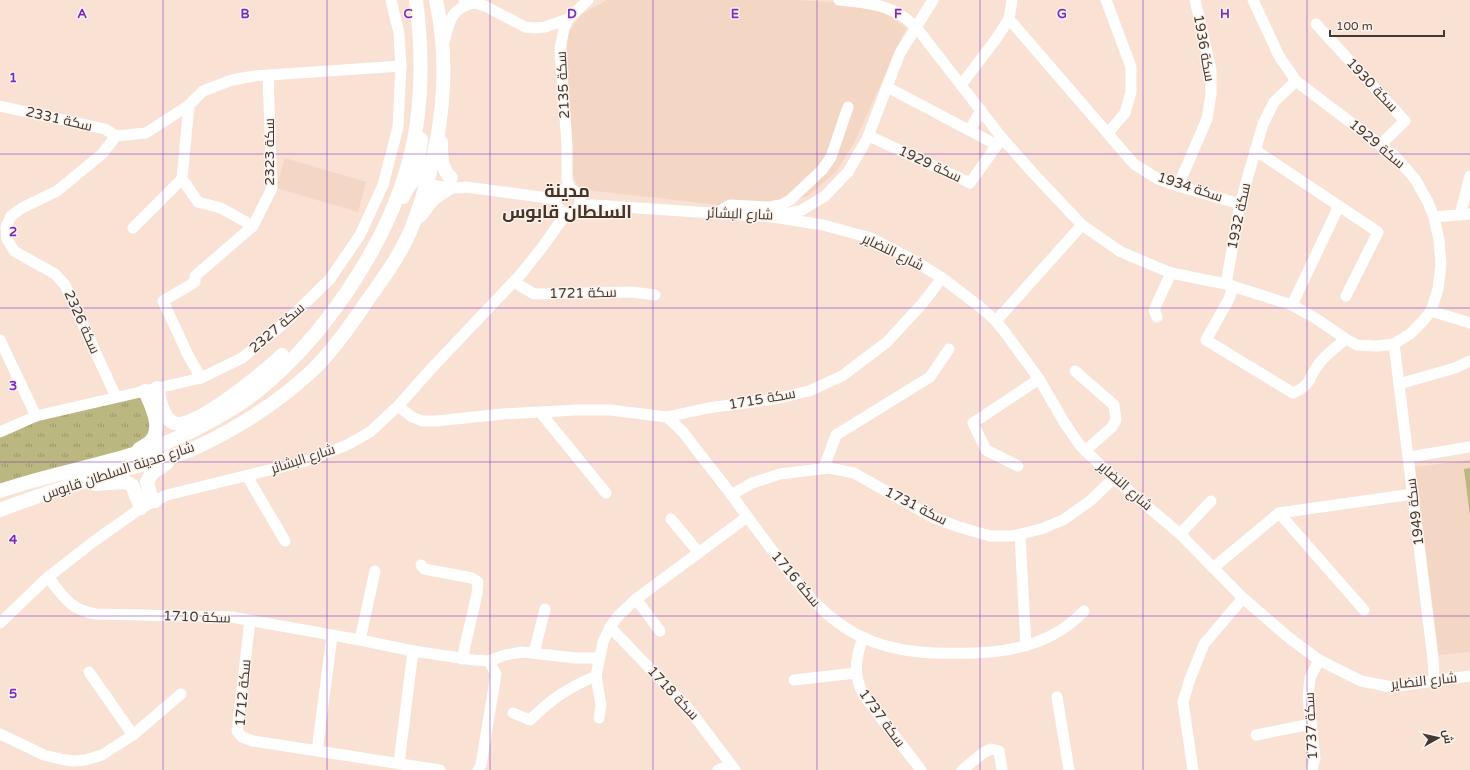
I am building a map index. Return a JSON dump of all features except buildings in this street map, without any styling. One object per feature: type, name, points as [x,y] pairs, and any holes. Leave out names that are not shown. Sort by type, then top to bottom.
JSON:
[{"type":"main road","name":"شارع مدينة السلطان قابوس","points":[[4,487],[122,457],[169,442],[218,418],[263,386],[295,356],[330,315],[348,290],[375,246],[396,199],[408,165],[417,117],[420,85],[420,48],[416,0]]},
{"type":"main road","points":[[218,418],[232,413],[272,386],[315,347],[338,319],[366,275],[392,224],[407,188],[412,182],[426,177],[418,166],[424,117],[426,62],[424,14],[419,0]]},
{"type":"main road","name":"شارع مدينة السلطان قابوس","points":[[0,510],[113,473],[145,465],[184,452],[241,423],[279,399],[313,369],[335,346],[390,268],[412,228],[440,120],[444,71],[443,46],[436,0]]},
{"type":"main road","points":[[412,228],[424,209],[450,183],[446,174],[441,152],[440,120]]},
{"type":"main road","points":[[151,389],[168,419],[175,424],[184,423],[223,402],[253,380],[330,315]]},
{"type":"main road","points":[[122,457],[150,442],[156,432],[156,419],[151,389]]},
{"type":"main road","points":[[155,501],[150,494],[147,482],[152,473],[184,452]]},
{"type":"main road","points":[[72,486],[126,482],[132,485],[141,508]]},
{"type":"street","name":"سكة 2327","points":[[0,432],[36,416],[201,378],[242,358],[288,320],[330,279],[360,235],[384,185],[398,127],[401,66],[399,33],[391,0]]},
{"type":"street","name":"سكة 2135","points":[[563,193],[567,145],[560,48],[568,19],[588,0]]},
{"type":"street","points":[[839,0],[888,7],[906,17],[916,27]]},
{"type":"street","name":"شارع البشائر","points":[[0,623],[48,577],[92,542],[141,508],[167,495],[306,461],[347,445],[370,432],[398,406],[430,370],[522,274],[558,225],[576,206],[593,205],[719,211],[773,217],[802,210],[825,196],[848,172],[869,136],[900,52],[933,0]]},
{"type":"street","points":[[961,85],[996,39],[1009,19],[1012,0]]},
{"type":"street","points":[[1106,0],[1131,67],[1132,92],[1125,113],[1108,133]]},
{"type":"street","name":"سكة 1936","points":[[1178,186],[1207,119],[1211,94],[1211,70],[1195,0]]},
{"type":"street","name":"سكة 1929","points":[[916,27],[981,110],[999,141],[1082,225],[1121,252],[1171,273],[1230,285],[1292,305],[1357,345],[1377,346],[1394,344],[1410,334],[1431,311],[1438,288],[1441,265],[1439,240],[1434,217],[1428,202],[1415,179],[1395,156],[1296,81],[1278,56],[1253,0]]},
{"type":"street","points":[[443,46],[450,20],[457,10],[466,5],[469,1],[485,6],[525,27],[545,27],[568,19]]},
{"type":"street","name":"سكة 1934","points":[[1009,19],[1134,164],[1158,179],[1240,204]]},
{"type":"street","name":"سكة 1930","points":[[1316,24],[1405,121],[1380,144]]},
{"type":"street","points":[[116,136],[146,133],[189,105],[203,91],[232,80],[268,75],[401,66]]},
{"type":"street","name":"سكة 2323","points":[[201,378],[163,301],[195,282],[195,276],[253,226],[272,188],[268,75]]},
{"type":"street","name":"سكة 1932","points":[[1230,285],[1240,204],[1263,124],[1274,102],[1296,81]]},
{"type":"street","name":"سكة 1929","points":[[887,87],[970,130],[999,141]]},
{"type":"street","points":[[133,228],[182,179],[189,105]]},
{"type":"street","name":"سكة 2331","points":[[0,106],[105,130],[116,136]]},
{"type":"street","points":[[719,211],[730,206],[769,207],[781,205],[790,200],[822,170],[831,157],[848,107]]},
{"type":"street","points":[[970,130],[981,110]]},
{"type":"street","name":"سكة 2326","points":[[116,136],[102,154],[57,191],[22,208],[11,216],[6,228],[7,239],[14,251],[55,274],[65,285],[116,397]]},
{"type":"street","name":"سكة 1929","points":[[869,136],[970,183],[999,141]]},
{"type":"street","points":[[1255,150],[1378,232],[1346,296]]},
{"type":"street","points":[[1434,217],[1465,214],[1470,176]]},
{"type":"street","points":[[426,177],[450,183],[459,181],[466,187],[563,193],[575,192],[576,206],[563,212],[563,193]]},
{"type":"street","points":[[182,179],[198,202],[221,208],[253,226]]},
{"type":"street","points":[[558,225],[563,193]]},
{"type":"street","points":[[811,204],[812,219],[816,224]]},
{"type":"street","points":[[1292,305],[1339,206]]},
{"type":"street","name":"شارع النضاير","points":[[773,217],[816,224],[871,238],[915,261],[942,278],[979,306],[996,321],[1007,334],[1039,379],[1064,422],[1085,451],[1114,478],[1180,534],[1243,598],[1288,637],[1319,660],[1361,681],[1391,687],[1470,676]]},
{"type":"street","points":[[996,321],[1082,225]]},
{"type":"street","points":[[1157,318],[1154,310],[1171,273]]},
{"type":"street","name":"سكة 1715","points":[[398,406],[412,417],[422,421],[436,422],[503,414],[576,410],[610,410],[667,417],[708,408],[775,399],[809,391],[842,376],[887,342],[922,304],[942,278]]},
{"type":"street","name":"سكة 1721","points":[[514,282],[534,294],[632,292],[655,295]]},
{"type":"street","points":[[1230,285],[1229,299],[1206,340],[1293,393],[1304,388],[1318,365],[1330,352],[1346,339]]},
{"type":"street","points":[[1431,311],[1470,323]]},
{"type":"street","points":[[0,340],[36,416]]},
{"type":"street","name":"سكة 1949","points":[[1394,344],[1409,457],[1433,659],[1434,680]]},
{"type":"street","points":[[824,468],[836,435],[930,377],[949,349]]},
{"type":"street","points":[[1399,384],[1455,368],[1470,361]]},
{"type":"street","points":[[1075,371],[1114,405],[1116,420],[1112,428],[1085,451]]},
{"type":"street","points":[[1018,466],[986,450],[973,423],[1039,379]]},
{"type":"street","points":[[540,412],[606,493]]},
{"type":"street","name":"سكة 1716","points":[[667,417],[683,432],[804,592],[822,611],[863,638],[904,650],[944,654],[991,652],[1026,646],[1056,635],[1075,621],[1084,611]]},
{"type":"street","points":[[1409,457],[1470,447]]},
{"type":"street","name":"سكة 1731","points":[[732,495],[752,483],[780,474],[829,468],[854,473],[932,517],[959,527],[990,536],[1020,535],[1064,520],[1090,501],[1114,478]]},
{"type":"street","points":[[247,476],[284,541]]},
{"type":"street","points":[[1213,568],[1279,513],[1413,494]]},
{"type":"street","points":[[1180,534],[1210,500]]},
{"type":"street","points":[[1279,513],[1364,610]]},
{"type":"street","points":[[599,718],[601,705],[596,676],[603,642],[610,626],[636,599],[747,517]]},
{"type":"street","points":[[671,519],[699,553]]},
{"type":"street","points":[[1020,535],[1026,646]]},
{"type":"street","points":[[421,566],[424,569],[472,578],[478,582],[477,594],[462,659]]},
{"type":"street","points":[[360,640],[375,571]]},
{"type":"street","name":"سكة 1710","points":[[48,577],[68,601],[83,611],[96,614],[231,617],[360,640],[413,652],[462,659],[489,661],[513,652],[575,658],[599,658]]},
{"type":"street","points":[[1193,770],[1182,702],[1204,644],[1243,598]]},
{"type":"street","points":[[636,599],[660,631]]},
{"type":"street","points":[[534,653],[545,609]]},
{"type":"street","name":"سكة 1712","points":[[250,621],[237,731],[242,737],[253,741],[440,770]]},
{"type":"street","name":"سكة 1718","points":[[610,626],[689,709],[733,767],[718,770]]},
{"type":"street","points":[[317,751],[332,636]]},
{"type":"street","name":"سكة 1737","points":[[863,638],[857,654],[856,673],[859,685],[864,696],[921,770]]},
{"type":"street","points":[[398,763],[413,652]]},
{"type":"street","name":"سكة 1737","points":[[1312,770],[1315,758],[1308,698],[1310,678],[1319,660]]},
{"type":"street","points":[[478,770],[481,765],[496,674],[489,661]]},
{"type":"street","points":[[89,672],[133,735]]},
{"type":"street","points":[[794,680],[856,673]]},
{"type":"street","points":[[513,713],[530,720],[546,704],[562,693],[580,682],[596,676]]},
{"type":"street","points":[[0,734],[44,755],[73,761],[85,760],[102,755],[133,735],[181,694]]},
{"type":"street","points":[[1056,697],[1069,770]]},
{"type":"street","points":[[1256,735],[1311,724]]},
{"type":"street","points":[[962,770],[983,753],[991,749],[999,751],[1002,770]]},
{"type":"shaded area","points":[[607,0],[792,0],[833,2],[886,14],[906,28],[855,141],[836,172],[809,195],[779,207],[744,208],[579,189],[570,168],[567,34],[582,14]]},
{"type":"shaded area","points":[[285,158],[366,182],[358,212],[276,188]]},
{"type":"shaded area","points":[[1470,460],[1470,652],[1439,655],[1415,467]]},
{"type":"green space","points":[[145,392],[155,432],[140,447],[11,486],[0,483],[0,433],[36,417]]},
{"type":"green space","points":[[1470,468],[1470,516],[1464,469]]},
{"type":"district","name":"مدينة السلطان قابوس","points":[[567,201]]}]
